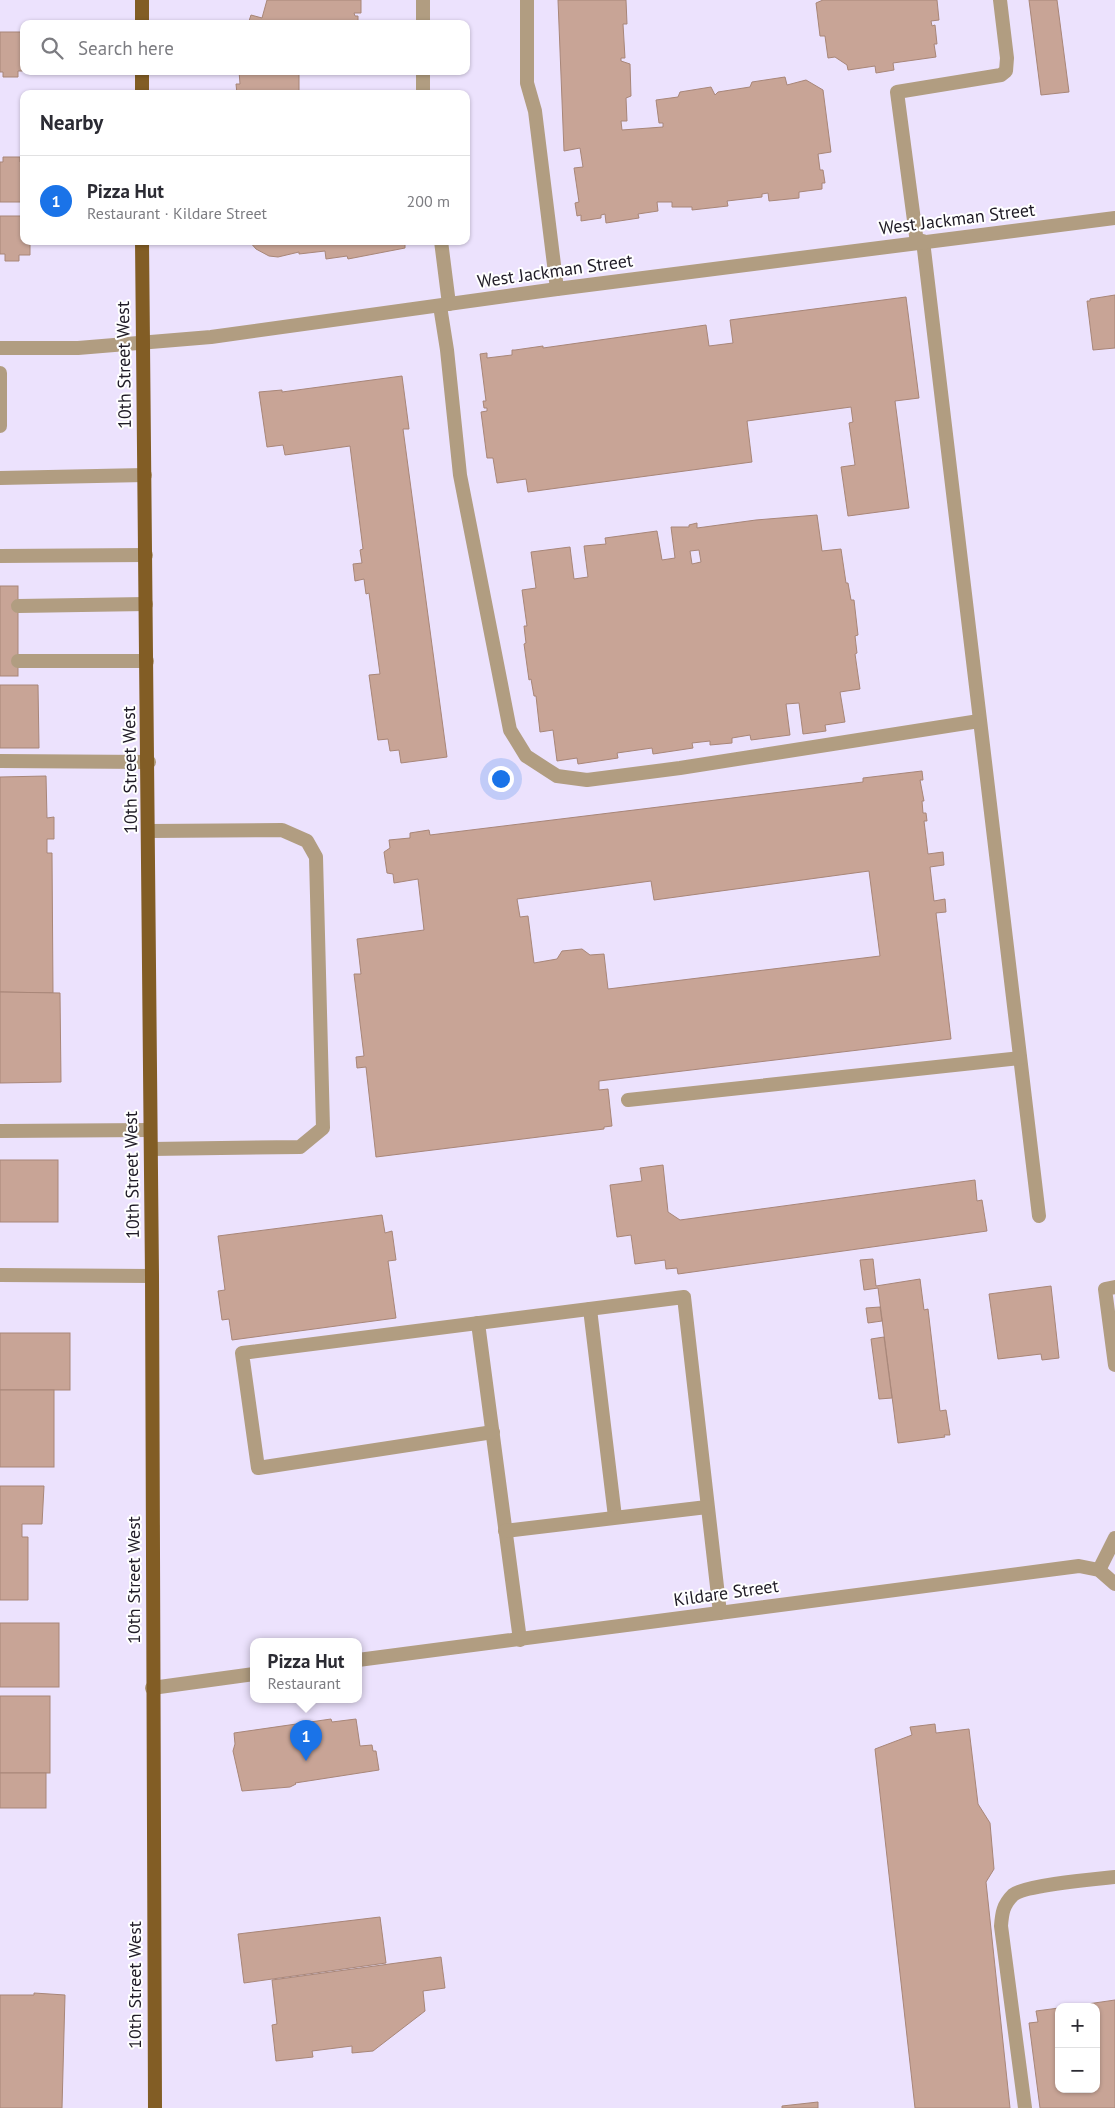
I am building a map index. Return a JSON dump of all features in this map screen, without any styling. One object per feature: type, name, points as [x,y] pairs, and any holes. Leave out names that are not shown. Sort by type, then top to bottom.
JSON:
[{"type":"main road","points":[[142,0],[142,20]]},
{"type":"main road","points":[[142,75],[142,90]]},
{"type":"main road","name":"10th Street West","points":[[142,245],[149,762],[154,2108]]},
{"type":"street","points":[[423,0],[423,20]]},
{"type":"street","points":[[527,0],[527,83],[535,110],[557,289]]},
{"type":"street","points":[[1000,0],[1007,58],[1006,72],[1001,75],[897,92],[920,242],[1039,1216]]},
{"type":"street","points":[[423,75],[423,90]]},
{"type":"street","name":"West Jackman Street","points":[[0,348],[78,348],[143,344],[1115,218]]},
{"type":"street","points":[[441,245],[447,350],[460,476],[510,730],[526,756],[557,776],[588,780],[680,768],[979,722]]},
{"type":"street","points":[[0,373],[0,426]]},
{"type":"street","points":[[0,478],[145,476]]},
{"type":"street","points":[[0,556],[146,555]]},
{"type":"street","points":[[18,606],[146,604]]},
{"type":"street","points":[[18,661],[147,661]]},
{"type":"street","points":[[0,761],[149,762]]},
{"type":"street","points":[[149,831],[282,830],[307,841],[316,856],[323,1128],[300,1147],[151,1149]]},
{"type":"street","points":[[628,1100],[1020,1058]]},
{"type":"street","points":[[0,1131],[150,1130]]},
{"type":"street","points":[[0,1275],[152,1276]]},
{"type":"street","points":[[1115,1287],[1105,1289],[1115,1365]]},
{"type":"street","points":[[494,1432],[258,1468],[242,1352],[684,1297],[720,1612]]},
{"type":"street","points":[[590,1309],[615,1517]]},
{"type":"street","points":[[478,1323],[494,1432],[520,1640]]},
{"type":"street","points":[[505,1531],[707,1506]]},
{"type":"street","points":[[1115,1538],[1099,1570],[1115,1584]]},
{"type":"street","name":"Kildare Street","points":[[362,1660],[1079,1566],[1099,1570]]},
{"type":"street","points":[[152,1688],[250,1675]]},
{"type":"street","points":[[1025,2108],[1001,1926],[1002,1909],[1015,1894],[1031,1888],[1115,1877]]},
{"type":"building","points":[[267,0],[361,0],[361,13],[354,13],[355,16],[358,16],[358,20],[249,20],[251,15],[262,18]]},
{"type":"building","points":[[558,0],[626,0],[627,24],[623,24],[625,58],[621,58],[621,61],[630,64],[631,96],[626,98],[627,121],[621,121],[622,130],[663,127],[663,123],[659,123],[656,100],[678,97],[680,92],[711,87],[715,95],[718,92],[750,87],[752,82],[785,77],[787,85],[806,80],[823,90],[831,152],[818,154],[820,170],[823,170],[825,183],[822,183],[822,189],[799,192],[799,198],[769,201],[768,193],[762,194],[762,197],[727,201],[728,206],[692,210],[692,207],[672,207],[672,202],[657,202],[658,211],[638,214],[639,218],[606,223],[605,214],[601,215],[601,218],[581,221],[581,215],[577,216],[575,203],[579,202],[574,168],[583,167],[580,148],[564,151]]},
{"type":"building","points":[[823,0],[937,0],[939,20],[931,21],[932,26],[935,25],[937,44],[934,44],[936,57],[893,63],[894,70],[876,73],[875,66],[848,70],[847,65],[835,57],[828,58],[825,36],[820,36],[816,3]]},
{"type":"building","points":[[1029,0],[1057,0],[1069,92],[1041,95]]},
{"type":"building","points":[[0,32],[20,32],[20,71],[18,71],[18,77],[3,77],[3,72],[0,72]]},
{"type":"building","points":[[239,75],[299,75],[299,90],[237,90],[236,84],[240,84]]},
{"type":"building","points":[[3,157],[20,157],[20,202],[0,202],[0,162],[3,162]]},
{"type":"building","points":[[0,216],[20,216],[20,245],[30,245],[30,255],[19,255],[19,261],[5,261],[5,254],[0,254]]},
{"type":"building","points":[[252,245],[405,245],[405,248],[348,259],[347,256],[326,259],[325,251],[299,254],[299,252],[278,257],[269,256]]},
{"type":"building","points":[[1115,295],[1115,348],[1093,350],[1087,301]]},
{"type":"building","points":[[906,297],[919,398],[895,401],[909,508],[848,516],[841,467],[855,465],[849,423],[853,422],[851,407],[747,421],[752,462],[528,492],[526,479],[497,483],[493,458],[487,458],[481,412],[487,411],[487,408],[484,408],[483,401],[486,401],[480,354],[487,353],[487,358],[512,355],[512,350],[543,346],[543,348],[706,325],[709,346],[733,343],[730,320]]},
{"type":"building","points":[[402,376],[409,429],[403,429],[447,757],[401,763],[399,750],[390,751],[388,739],[378,740],[369,675],[380,674],[369,593],[366,594],[364,579],[355,581],[353,564],[362,563],[360,550],[363,549],[350,446],[285,455],[283,445],[267,447],[259,392],[282,390],[282,392]]},
{"type":"building","points":[[817,515],[822,551],[841,549],[846,583],[848,583],[851,600],[854,600],[858,635],[855,636],[857,653],[855,654],[860,689],[840,692],[845,722],[825,725],[826,731],[803,734],[799,703],[786,704],[790,735],[751,740],[750,735],[732,738],[732,743],[710,745],[710,741],[692,743],[693,748],[653,754],[652,748],[617,753],[618,758],[578,764],[577,758],[557,761],[553,730],[540,732],[536,696],[534,696],[531,679],[529,680],[524,644],[526,643],[524,626],[527,626],[522,590],[536,588],[531,552],[570,547],[574,579],[588,577],[584,546],[606,544],[605,538],[657,531],[662,560],[675,558],[671,527],[689,527],[689,525],[697,523],[697,528],[756,520]],"holes":[[[699,550],[701,562],[692,564],[690,551]]]},
{"type":"building","points":[[0,586],[18,586],[18,676],[0,676]]},
{"type":"building","points":[[0,685],[38,685],[39,748],[0,748]]},
{"type":"building","points":[[922,771],[923,780],[920,780],[924,801],[922,801],[923,813],[926,813],[927,821],[924,821],[928,854],[943,852],[944,865],[930,867],[934,901],[945,899],[946,912],[936,913],[951,1039],[599,1081],[599,1090],[608,1089],[612,1126],[604,1127],[604,1129],[376,1157],[366,1067],[357,1068],[356,1057],[364,1056],[354,974],[361,974],[357,939],[424,930],[418,879],[394,883],[393,874],[387,873],[384,852],[390,848],[389,840],[410,838],[410,833],[429,830],[430,835],[863,782],[863,778]],"holes":[[[869,871],[880,956],[608,989],[604,954],[590,955],[582,949],[562,951],[557,959],[534,963],[528,916],[520,917],[517,899],[651,881],[654,900]]]},
{"type":"building","points":[[46,776],[47,818],[54,817],[54,839],[47,839],[47,853],[52,853],[53,993],[0,992],[0,777]]},
{"type":"building","points":[[0,992],[60,993],[61,1082],[0,1083]]},
{"type":"building","points":[[0,1160],[58,1160],[58,1222],[0,1222]]},
{"type":"building","points":[[663,1165],[668,1212],[680,1220],[975,1180],[977,1201],[982,1200],[987,1231],[678,1274],[677,1268],[666,1269],[665,1260],[635,1264],[631,1235],[617,1237],[610,1185],[642,1181],[640,1168]]},
{"type":"building","points":[[382,1215],[385,1233],[392,1231],[396,1260],[388,1261],[396,1318],[232,1340],[229,1319],[222,1320],[218,1291],[225,1290],[218,1236]]},
{"type":"building","points":[[873,1259],[876,1286],[920,1279],[924,1310],[928,1309],[940,1411],[946,1410],[950,1435],[898,1443],[878,1288],[864,1290],[860,1260]]},
{"type":"building","points":[[1051,1286],[1059,1358],[1042,1360],[1041,1354],[998,1359],[989,1294]]},
{"type":"building","points":[[880,1307],[882,1321],[868,1323],[866,1308]]},
{"type":"building","points":[[0,1333],[70,1333],[70,1390],[0,1390]]},
{"type":"building","points":[[884,1337],[892,1398],[879,1399],[871,1339]]},
{"type":"building","points":[[0,1390],[54,1390],[54,1467],[0,1467]]},
{"type":"building","points":[[0,1486],[44,1486],[42,1524],[22,1524],[22,1537],[28,1537],[28,1600],[0,1600]]},
{"type":"building","points":[[0,1623],[59,1623],[59,1687],[0,1687]]},
{"type":"building","points":[[0,1696],[50,1696],[50,1773],[0,1773]]},
{"type":"building","points":[[331,1719],[332,1722],[356,1719],[360,1746],[372,1745],[373,1751],[376,1751],[379,1770],[295,1783],[290,1787],[242,1791],[233,1751],[235,1744],[234,1733]]},
{"type":"building","points":[[935,1724],[936,1733],[969,1729],[978,1804],[990,1823],[994,1869],[986,1882],[1010,2108],[915,2108],[875,1749],[912,1735],[910,1727]]},
{"type":"building","points":[[0,1773],[46,1773],[46,1808],[0,1808]]},
{"type":"building","points":[[380,1917],[386,1963],[244,1983],[238,1934]]},
{"type":"building","points":[[441,1957],[445,1988],[423,1991],[425,2011],[373,2051],[352,2053],[352,2046],[312,2051],[313,2057],[276,2061],[272,2025],[277,2024],[272,1980]]},
{"type":"building","points":[[34,1993],[65,1995],[62,2108],[0,2108],[0,1995],[34,1995]]},
{"type":"building","points":[[1115,2000],[1115,2108],[1040,2108],[1029,2023],[1038,2022],[1036,2011],[1055,2009],[1055,2093],[1100,2093],[1100,2003],[1094,2003]]},
{"type":"building","points":[[818,2102],[818,2108],[782,2108],[782,2106]]},
{"type":"place","name":"Pizza Hut","points":[[306,1761]]}]
